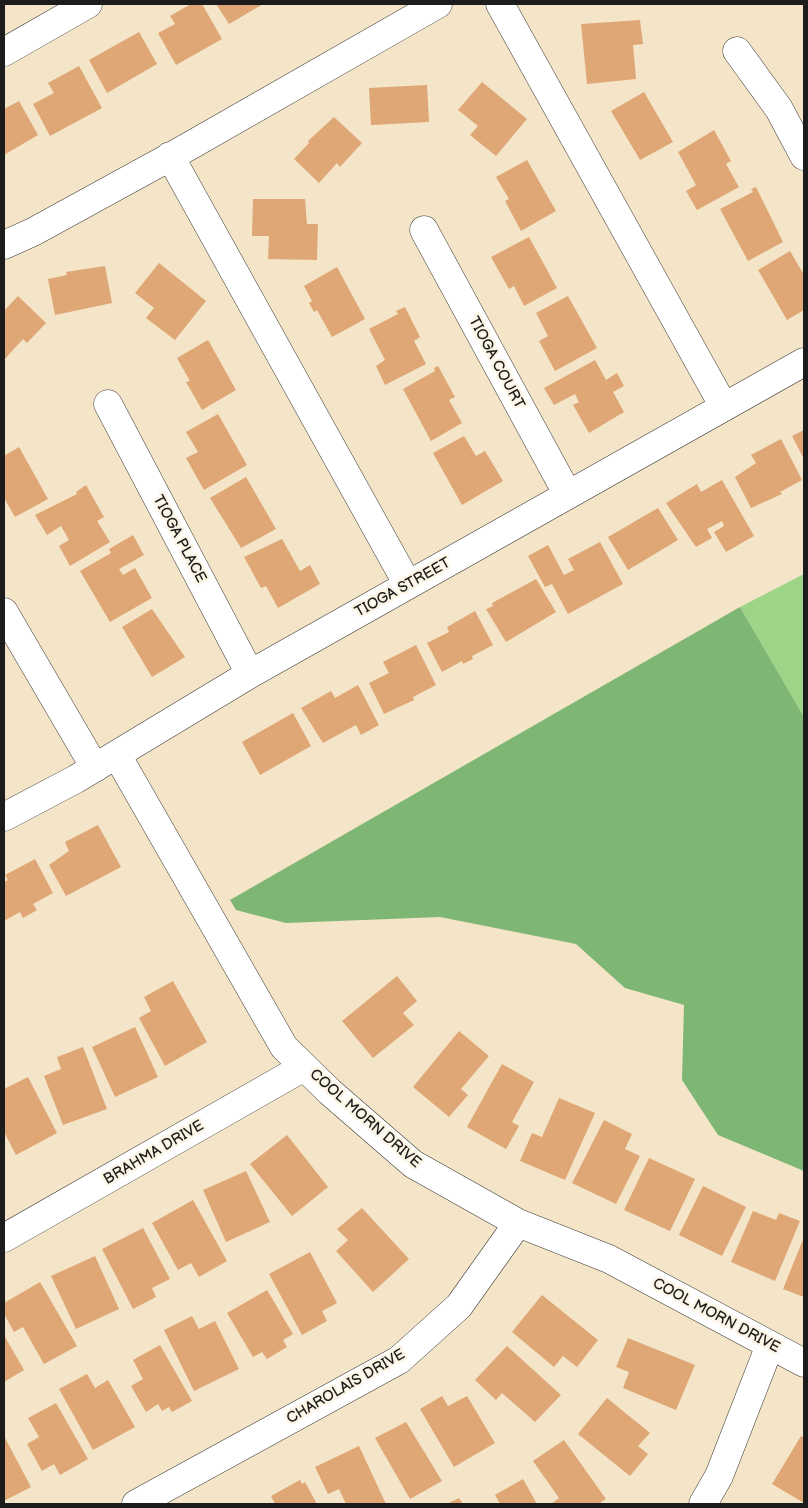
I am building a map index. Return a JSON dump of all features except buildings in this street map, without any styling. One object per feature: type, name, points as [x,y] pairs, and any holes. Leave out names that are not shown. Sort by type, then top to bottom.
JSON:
[{"type":"street","points":[[4,52],[88,4]]},
{"type":"street","points":[[4,245],[33,232],[170,156],[438,4]]},
{"type":"street","points":[[500,4],[724,408]]},
{"type":"street","points":[[736,51],[779,108],[804,156]]},
{"type":"street","points":[[170,156],[408,585]]},
{"type":"street","name":"TIOGA COURT","points":[[424,230],[568,495]]},
{"type":"street","name":"TIOGA STREET","points":[[4,818],[106,761],[250,674],[804,362]]},
{"type":"street","name":"TIOGA PLACE","points":[[108,404],[250,674]]},
{"type":"street","name":"COOL MORN DRIVE","points":[[4,612],[106,761],[284,1047],[330,1092],[412,1164],[518,1223],[609,1259],[804,1363]]},
{"type":"street","name":"BRAHMA DRIVE","points":[[4,1238],[304,1067]]},
{"type":"street","name":"CHAROLAIS DRIVE","points":[[136,1504],[399,1360],[459,1306],[518,1223]]},
{"type":"street","points":[[703,1504],[720,1476],[770,1345]]},
{"type":"green space","points":[[804,574],[804,717],[740,607]]},
{"type":"green space","points":[[740,607],[804,717],[804,1171],[718,1135],[682,1080],[684,1005],[625,988],[576,944],[440,917],[286,923],[236,910],[230,900]]}]
